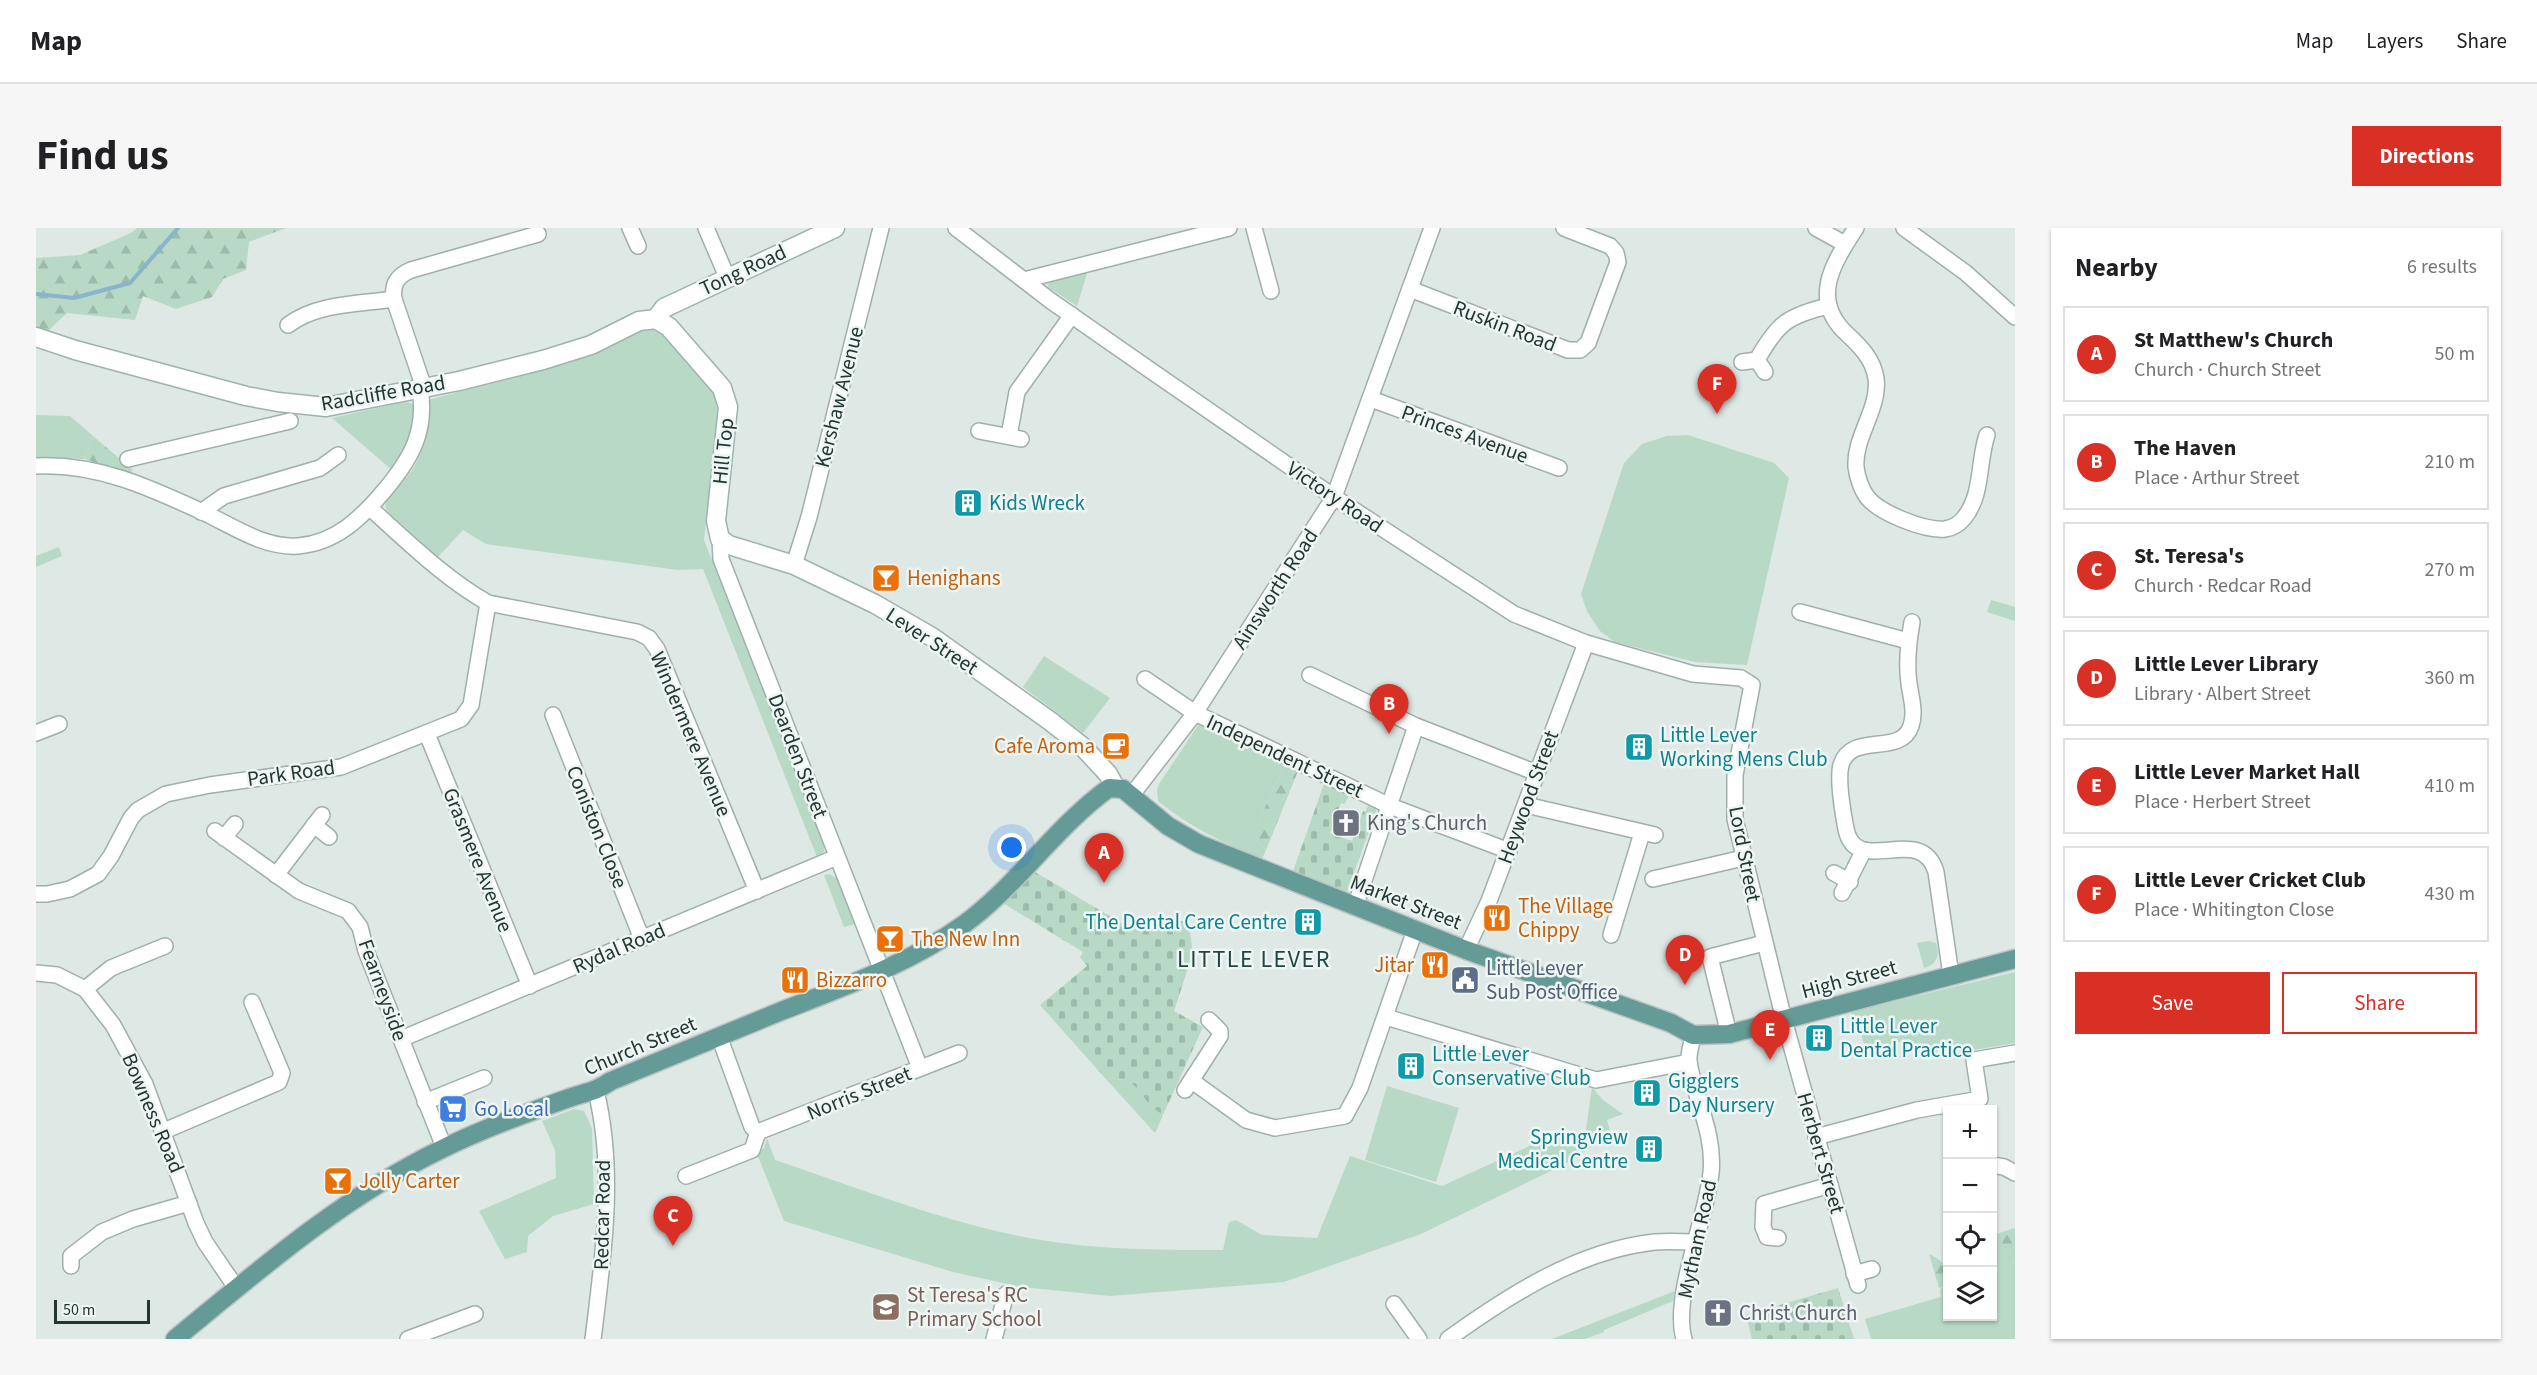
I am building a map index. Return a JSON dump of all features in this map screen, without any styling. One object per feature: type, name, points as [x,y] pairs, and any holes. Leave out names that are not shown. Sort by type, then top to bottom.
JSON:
[{"type":"main road","name":"Tong Road","points":[[656,319],[664,308],[835,228]]},
{"type":"main road","name":"Radcliffe Road","points":[[36,337],[75,350],[246,396],[326,407],[543,360],[591,345],[639,321],[656,319]]},
{"type":"main road","name":"Hill Top","points":[[656,319],[669,327],[722,388],[727,397],[728,407],[716,521],[720,539]]},
{"type":"main road","name":"Lever Street","points":[[720,539],[729,545],[794,565],[875,604],[932,637],[1011,695],[1050,720],[1083,747],[1108,774],[1115,787]]},
{"type":"main road","name":"Market Street","points":[[1115,787],[1123,789],[1168,826],[1199,844],[1466,950],[1671,1023],[1693,1035]]},
{"type":"main road","name":"Church Street","points":[[176,1339],[312,1228],[352,1200],[444,1147],[572,1097],[596,1091],[611,1081],[719,1036],[883,972],[927,948],[964,924],[1101,794],[1115,787]]},
{"type":"main road","name":"High Street","points":[[1693,1035],[1729,1034],[2015,959]]},
{"type":"street","points":[[630,228],[638,246]]},
{"type":"street","points":[[706,228],[727,277]]},
{"type":"street","name":"Kershaw Avenue","points":[[794,565],[809,517],[881,228]]},
{"type":"street","name":"Victory Road","points":[[956,228],[1072,315],[1334,497],[1514,614],[1586,643],[1693,674],[1741,678],[1752,685]]},
{"type":"street","points":[[1024,280],[1225,228]]},
{"type":"street","points":[[1254,228],[1271,291]]},
{"type":"street","name":"Ainsworth Road","points":[[1131,796],[1195,714],[1334,497],[1432,228]]},
{"type":"street","name":"Ruskin Road","points":[[1410,289],[1568,350],[1580,350],[1588,343],[1618,262],[1616,253],[1610,246],[1564,228]]},
{"type":"street","points":[[1816,228],[1845,244]]},
{"type":"street","points":[[1856,228],[1828,275],[1827,291],[1829,306],[1837,323],[1864,351],[1876,378],[1875,397],[1859,446],[1856,466],[1862,488],[1876,505],[1894,516],[1936,529],[1948,529],[1957,525],[1966,516],[1978,487],[1976,449],[1987,435]]},
{"type":"street","points":[[1904,228],[1966,273],[2015,317]]},
{"type":"street","points":[[36,466],[55,465],[93,469],[117,476],[266,542],[301,546],[326,540],[351,526],[370,508],[401,471],[415,446],[423,404],[422,388],[394,299],[393,289],[396,280],[402,273],[538,234]]},
{"type":"street","points":[[288,325],[302,314],[326,308],[394,299]]},
{"type":"street","points":[[1755,365],[1767,342],[1781,324],[1797,314],[1829,306]]},
{"type":"street","points":[[979,431],[1015,438],[1017,393],[1072,315]]},
{"type":"street","name":"Princes Avenue","points":[[1371,399],[1559,468]]},
{"type":"street","points":[[263,427],[278,402]]},
{"type":"street","points":[[128,459],[290,421]]},
{"type":"street","points":[[201,512],[224,496],[320,468],[338,455]]},
{"type":"street","name":"Windermere Avenue","points":[[370,508],[432,564],[468,592],[488,603],[637,632],[649,638],[657,649],[757,891]]},
{"type":"street","name":"Dearden Street","points":[[720,539],[724,568],[920,1068]]},
{"type":"street","name":"Park Road","points":[[36,894],[70,889],[98,874],[111,856],[131,818],[138,810],[166,794],[210,785],[341,767],[461,719],[471,705],[488,603]]},
{"type":"street","points":[[1800,612],[1908,641]]},
{"type":"street","points":[[1912,622],[1908,641],[1908,672],[1914,716],[1911,729],[1904,737],[1891,742],[1857,747],[1841,764],[1840,776],[1847,833],[1854,844],[1864,850],[1875,852],[1919,850],[1930,858],[1936,872],[1951,975]]},
{"type":"street","name":"Heywood Street","points":[[1466,950],[1509,851],[1586,643]]},
{"type":"street","points":[[1310,675],[1416,726],[1537,773]]},
{"type":"street","name":"Independent Street","points":[[1145,679],[1195,714],[1390,806],[1509,851]]},
{"type":"street","name":"Lord Street","points":[[1752,685],[1733,794],[1735,819],[1784,1020]]},
{"type":"street","name":"Coniston Close","points":[[553,715],[642,939]]},
{"type":"street","points":[[36,733],[59,724]]},
{"type":"street","points":[[1355,907],[1416,726]]},
{"type":"street","name":"Grasmere Avenue","points":[[427,734],[530,986]]},
{"type":"street","points":[[1526,804],[1649,834],[1611,935]]},
{"type":"street","points":[[276,875],[318,820],[329,837]]},
{"type":"street","name":"Fearneyside","points":[[235,824],[219,835],[299,891],[339,906],[356,919],[366,951],[444,1147]]},
{"type":"street","points":[[1833,873],[1846,888],[1864,850]]},
{"type":"street","name":"Rydal Road","points":[[401,1040],[837,858]]},
{"type":"street","points":[[1662,873],[1743,858]]},
{"type":"street","points":[[1209,1020],[1220,1031],[1220,1036],[1188,1085],[1246,1120],[1275,1128],[1345,1116],[1360,1088],[1414,930]]},
{"type":"street","points":[[1729,1034],[1710,957],[1764,943]]},
{"type":"street","points":[[85,989],[111,968],[165,946]]},
{"type":"street","name":"Bowness Road","points":[[36,974],[57,975],[85,989],[125,1045],[145,1084],[189,1203],[206,1242],[237,1289]]},
{"type":"street","points":[[164,1131],[279,1082],[282,1073],[252,1002]]},
{"type":"street","points":[[1386,1017],[1596,1080],[1689,1062]]},
{"type":"street","name":"Herbert Street","points":[[1784,1020],[1856,1279],[1872,1269]]},
{"type":"street","name":"Mytham Road","points":[[1684,1339],[1681,1314],[1684,1292],[1709,1189],[1712,1160],[1709,1130],[1689,1062],[1693,1035]]},
{"type":"street","points":[[686,1176],[704,1176],[752,1150],[758,1132],[752,1127],[719,1036]]},
{"type":"street","name":"Norris Street","points":[[758,1132],[959,1053]]},
{"type":"street","points":[[1816,1137],[1917,1110],[1980,1099],[1974,1060],[2015,1053]]},
{"type":"street","points":[[425,1102],[484,1078]]},
{"type":"street","name":"Redcar Road","points":[[593,1339],[602,1270],[606,1210],[602,1117],[596,1091]]},
{"type":"street","points":[[1997,1166],[2015,1173]]},
{"type":"street","points":[[1778,1238],[1767,1237],[1764,1204],[1830,1185]]},
{"type":"street","points":[[71,1266],[71,1256],[102,1232],[133,1219],[189,1203]]},
{"type":"street","points":[[1448,1339],[1527,1287],[1571,1265],[1615,1250],[1656,1242],[1697,1242]]},
{"type":"street","points":[[994,1339],[1006,1294]]},
{"type":"street","points":[[1394,1304],[1419,1339]]},
{"type":"street","points":[[408,1339],[475,1314]]},
{"type":"green space","points":[[137,228],[286,228],[249,242],[246,270],[223,279],[212,297],[176,309],[143,296],[135,320],[67,313],[46,333],[36,329],[36,258],[80,255],[131,233]]},
{"type":"green space","points":[[1088,270],[1077,306],[1048,287],[1049,280]]},
{"type":"green space","points":[[642,329],[654,329],[666,334],[712,391],[716,400],[718,417],[704,540],[824,841],[824,852],[817,857],[703,569],[678,570],[486,544],[463,530],[438,557],[387,511],[386,500],[389,495],[409,474],[419,458],[431,399],[514,378],[595,353]]},
{"type":"green space","points":[[405,402],[411,403],[418,409],[410,446],[393,471],[332,418]]},
{"type":"green space","points":[[36,415],[70,416],[93,436],[85,459],[36,457]]},
{"type":"green space","points":[[1688,435],[1774,463],[1789,478],[1747,665],[1695,662],[1615,642],[1600,631],[1587,611],[1581,594],[1624,463],[1642,444],[1667,436]]},
{"type":"green space","points":[[93,436],[133,470],[127,475],[85,459]]},
{"type":"green space","points":[[59,547],[62,556],[36,567],[36,556]]},
{"type":"green space","points":[[1991,600],[2015,607],[2015,621],[1987,612]]},
{"type":"green space","points":[[1044,656],[1110,698],[1083,733],[1023,687]]},
{"type":"green space","points":[[1199,724],[1285,765],[1259,820],[1259,843],[1266,850],[1262,859],[1196,827],[1158,801],[1159,784]]},
{"type":"green space","points":[[1285,765],[1298,771],[1266,850],[1259,843],[1259,820]]},
{"type":"green space","points":[[1324,784],[1348,796],[1345,804],[1341,803],[1330,833],[1352,841],[1363,811],[1365,812],[1369,804],[1377,809],[1347,892],[1293,871]]},
{"type":"green space","points":[[1035,872],[1123,924],[1146,927],[1188,920],[1193,953],[1174,1011],[1203,1027],[1163,1115],[1151,1107],[1137,1088],[1127,1080],[1105,1078],[1040,1005],[1087,966],[1080,957],[1083,952],[1003,903]]},
{"type":"green space","points":[[829,874],[838,879],[855,924],[844,927],[824,875]]},
{"type":"green space","points":[[1929,941],[1936,943],[1938,952],[1935,962],[1924,968],[1917,943]]},
{"type":"green space","points":[[2015,972],[2015,1043],[1961,1052],[1960,1048],[1917,1054],[1910,1039],[1866,1051],[1857,1018],[1852,1017],[1851,1012]]},
{"type":"green space","points":[[1105,1078],[1127,1080],[1137,1088],[1151,1107],[1163,1115],[1155,1133]]},
{"type":"green space","points":[[1387,1086],[1459,1108],[1436,1182],[1365,1160]]},
{"type":"green space","points":[[1592,1087],[1603,1100],[1623,1114],[1607,1120],[1611,1135],[1563,1165],[1421,1234],[1284,1282],[1110,1296],[1022,1287],[953,1272],[784,1221],[757,1154],[764,1148],[767,1138],[775,1160],[926,1212],[1019,1236],[1095,1247],[1223,1250],[1229,1222],[1236,1220],[1262,1235],[1317,1238],[1350,1156],[1442,1186],[1545,1139],[1568,1134],[1585,1136]]},
{"type":"green space","points":[[574,1109],[584,1111],[592,1128],[594,1204],[553,1216],[528,1236],[527,1252],[505,1259],[479,1211],[556,1178],[555,1150],[542,1121]]},
{"type":"green space","points":[[2015,1228],[2015,1262],[1997,1269],[1997,1267],[1997,1234]]},
{"type":"green space","points":[[1929,1254],[1943,1265],[1943,1286],[1939,1288]]},
{"type":"green space","points":[[2015,1262],[2015,1339],[1871,1339],[1865,1319],[1941,1297],[1940,1289],[1943,1288],[1943,1321],[1997,1321],[1997,1269]]},
{"type":"green space","points":[[1838,1288],[1854,1339],[1752,1339],[1746,1315]]},
{"type":"green space","points":[[1675,1291],[1673,1301],[1604,1330],[1604,1332],[1585,1339],[1552,1339]]},
{"type":"waterway","points":[[36,294],[74,298],[130,283],[178,228]]},
{"type":"place","name":"Little Lever Cricket Club","points":[[1717,414]]},
{"type":"place","name":"Kids Wreck","points":[[968,503]]},
{"type":"place","name":"Henighans","points":[[886,578]]},
{"type":"place","name":"The Haven","points":[[1389,734]]},
{"type":"place","name":"Cafe Aroma","points":[[1116,746]]},
{"type":"place","name":"Little Lever Working Mens Club","points":[[1639,747]]},
{"type":"place","name":"King's Church","points":[[1346,823]]},
{"type":"place","name":"St Matthew's Church","points":[[1104,883]]},
{"type":"place","name":"The Village Chippy","points":[[1497,918]]},
{"type":"place","name":"The Dental Care Centre","points":[[1308,922]]},
{"type":"place","name":"The New Inn","points":[[890,939]]},
{"type":"place","name":"Jitar","points":[[1435,965]]},
{"type":"place","name":"Bizzarro","points":[[795,980]]},
{"type":"place","name":"Little Lever Sub Post Office","points":[[1465,980]]},
{"type":"place","name":"Little Lever Library","points":[[1685,985]]},
{"type":"place","name":"Little Lever Dental Practice","points":[[1819,1038]]},
{"type":"place","name":"Little Lever Market Hall","points":[[1770,1060]]},
{"type":"place","name":"Little Lever Conservative Club","points":[[1411,1066]]},
{"type":"place","name":"Gigglers Day Nursery","points":[[1647,1093]]},
{"type":"place","name":"Go Local","points":[[453,1109]]},
{"type":"place","name":"Springview Medical Centre","points":[[1649,1149]]},
{"type":"place","name":"Jolly Carter","points":[[338,1181]]},
{"type":"place","name":"St. Teresa's","points":[[673,1246]]},
{"type":"place","name":"St Teresa's RC Primary School","points":[[886,1307]]},
{"type":"place","name":"Christ Church","points":[[1718,1313]]},
{"type":"district","name":"LITTLE LEVER","points":[[1254,959]]}]
